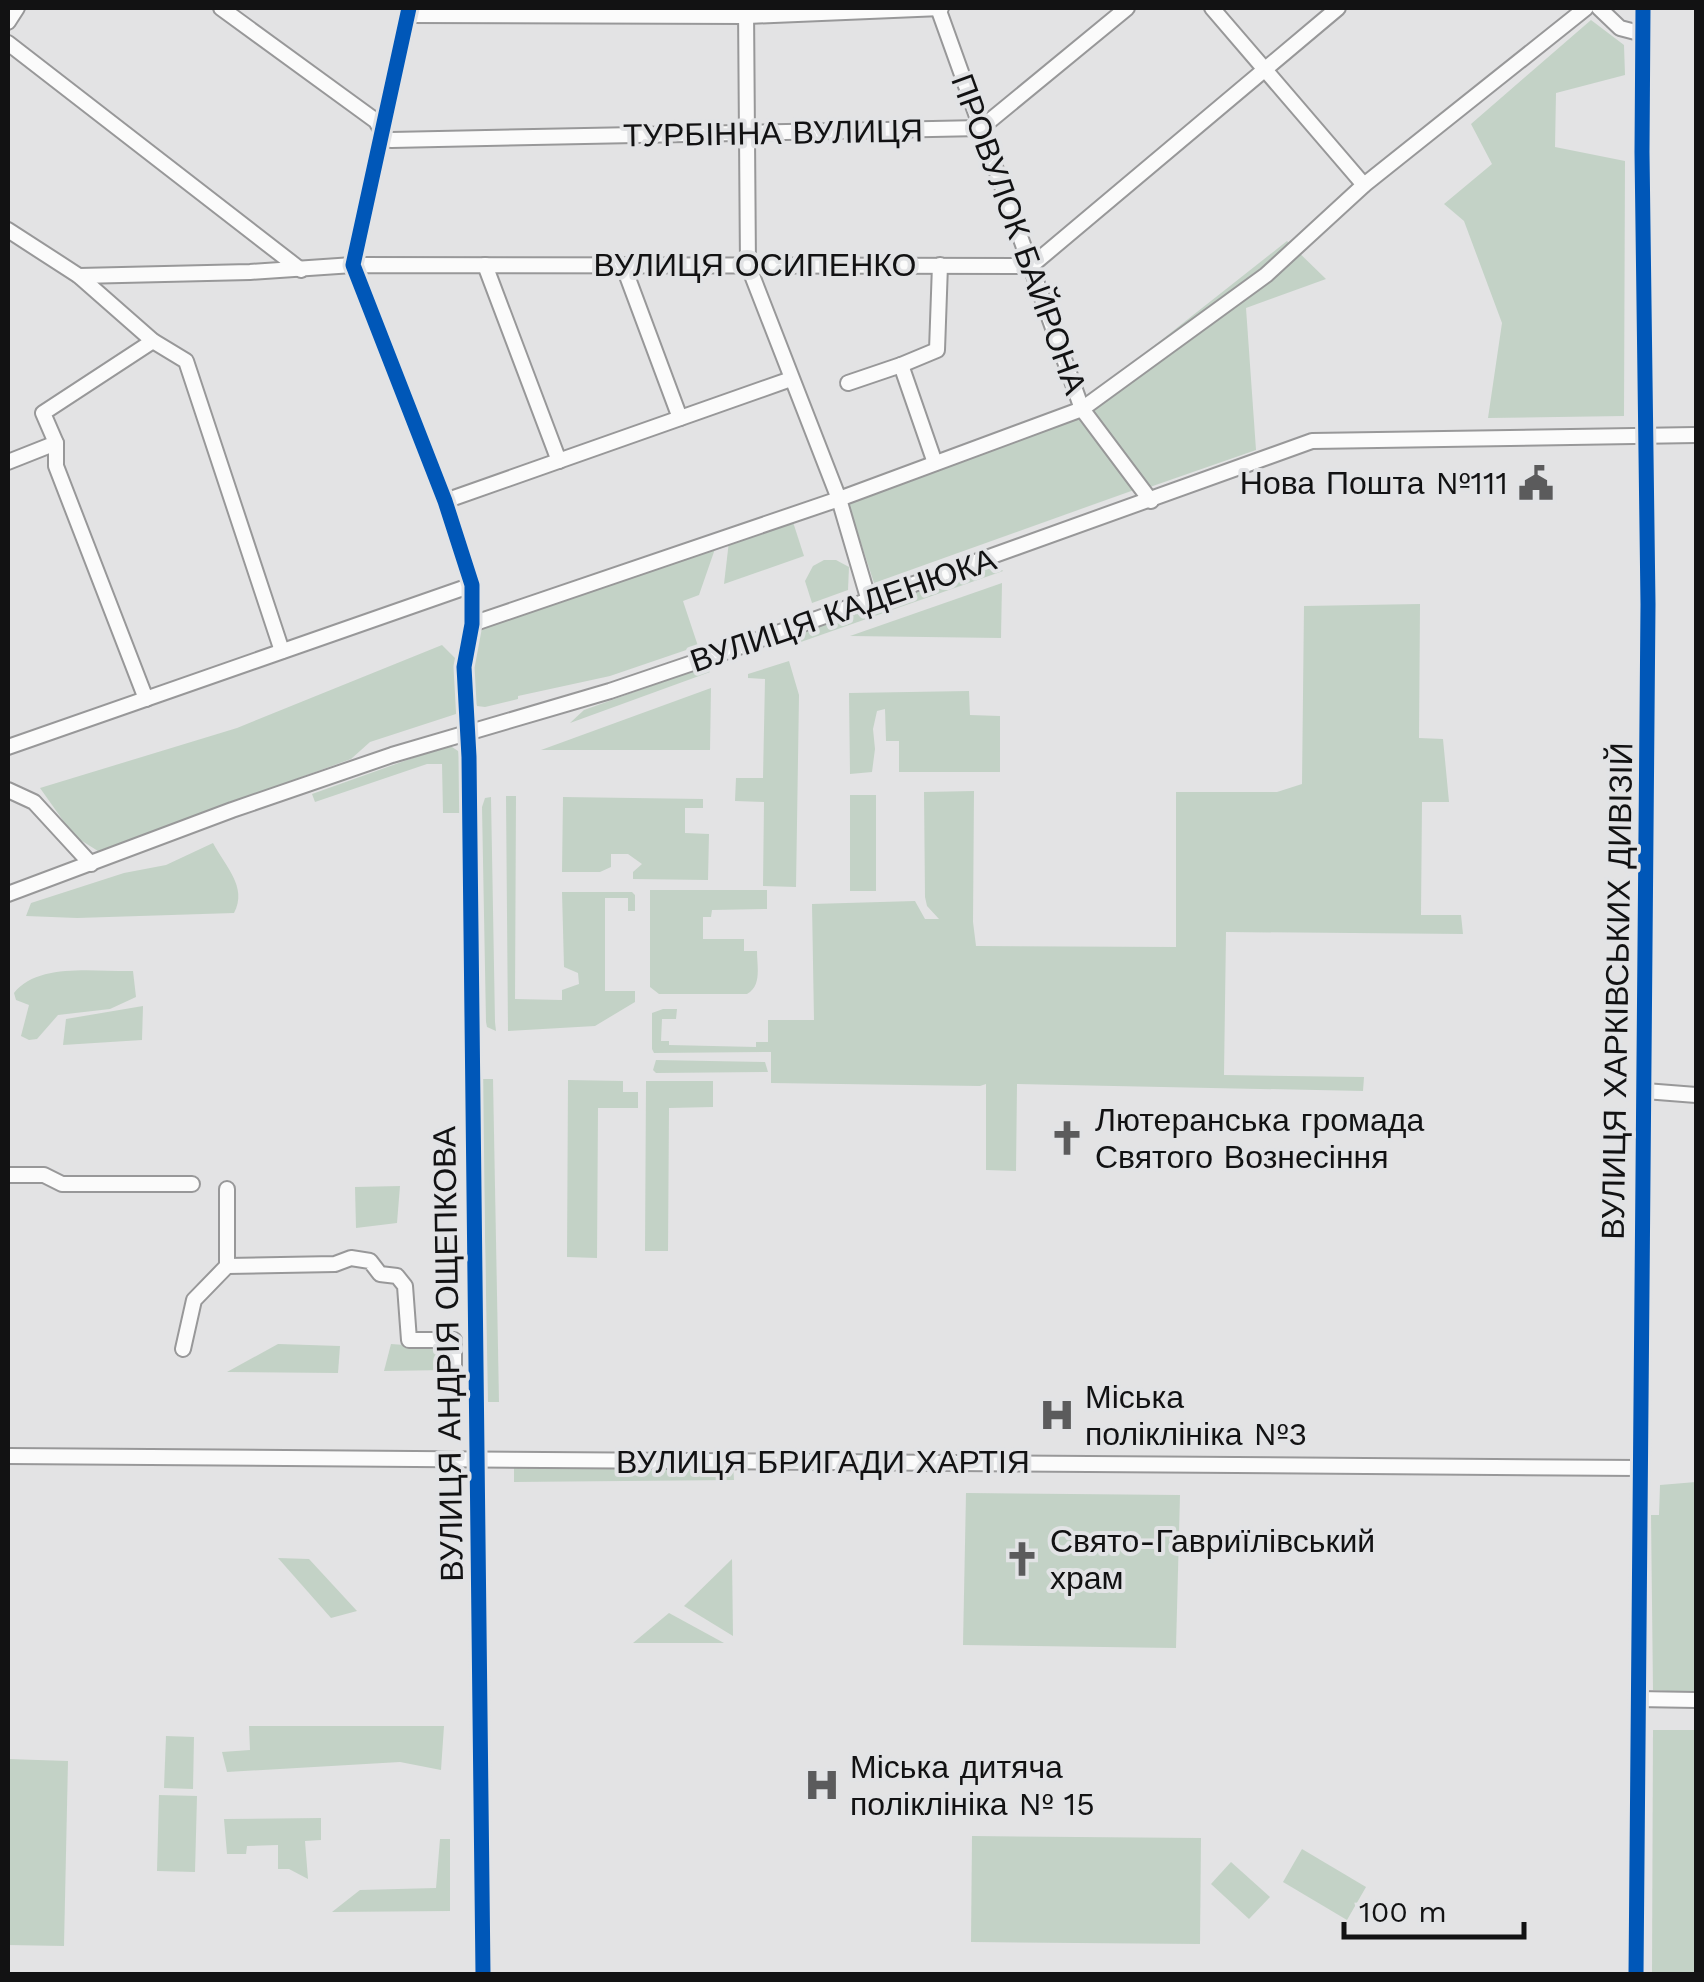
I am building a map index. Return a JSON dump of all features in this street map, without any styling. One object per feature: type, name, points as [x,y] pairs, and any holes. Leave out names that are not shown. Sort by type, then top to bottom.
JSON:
[{"type":"street","points":[[8,22],[18,8]]},
{"type":"street","points":[[221,8],[382,128]]},
{"type":"street","points":[[353,264],[408,11],[939,8]]},
{"type":"street","name":"ПРОВУЛОК БАЙРОНА","points":[[939,8],[1082,409],[1151,501]]},
{"type":"street","points":[[982,128],[1127,8]]},
{"type":"street","points":[[1212,8],[1364,185]]},
{"type":"street","points":[[1031,266],[1338,8]]},
{"type":"street","points":[[472,624],[839,499],[1082,409],[1266,275],[1364,185],[1586,8]]},
{"type":"street","points":[[1599,8],[1620,28],[1643,34]]},
{"type":"street","name":"ВУЛИЦЯ ХАРКІВСЬКИХ ДИВІЗІЙ","points":[[1636,1974],[1645,1091],[1644,8]]},
{"type":"street","points":[[747,12],[748,265],[839,499],[869,600]]},
{"type":"street","points":[[8,43],[301,270]]},
{"type":"street","name":"ТУРБІННА ВУЛИЦЯ","points":[[382,128],[385,138],[392,140],[982,128]]},
{"type":"street","points":[[8,230],[79,276],[153,341],[186,362],[282,651]]},
{"type":"street","name":"ВУЛИЦЯ ОСИПЕНКО","points":[[79,276],[301,270],[353,264],[1031,266]]},
{"type":"street","name":"ВУЛИЦЯ АНДРІЯ ОЩЕПКОВА","points":[[353,264],[446,501],[472,585],[472,624],[464,667],[483,1974]]},
{"type":"street","points":[[485,265],[559,461]]},
{"type":"street","points":[[622,265],[680,418]]},
{"type":"street","points":[[848,382],[937,350],[940,266]]},
{"type":"street","points":[[146,699],[56,466],[56,443],[43,412],[153,341]]},
{"type":"street","points":[[901,365],[935,462]]},
{"type":"street","points":[[446,501],[791,380]]},
{"type":"street","name":"ВУЛИЦЯ КАДЕНЮКА","points":[[8,894],[232,810],[467,732],[610,691],[1312,441],[1696,435]]},
{"type":"street","points":[[8,462],[56,443]]},
{"type":"street","points":[[8,747],[472,585]]},
{"type":"street","points":[[8,790],[34,802],[91,864]]},
{"type":"street","points":[[1645,1091],[1696,1094]]},
{"type":"street","points":[[8,1175],[44,1176],[62,1184],[192,1184]]},
{"type":"street","points":[[183,1349],[194,1300],[226,1266],[227,1189]]},
{"type":"street","points":[[226,1266],[335,1264],[351,1258],[370,1261],[380,1274],[396,1276],[406,1286],[408,1340],[454,1340],[454,1379]]},
{"type":"street","name":"ВУЛИЦЯ БРИГАДИ ХАРТІЯ","points":[[8,1456],[1639,1468]]},
{"type":"street","points":[[1638,1700],[1696,1700]]},
{"type":"green space","points":[[1591,20],[1624,45],[1625,75],[1556,93],[1555,147],[1625,161],[1624,416],[1488,418],[1502,323],[1464,221],[1444,204],[1492,164],[1471,124]]},
{"type":"green space","points":[[1287,241],[1326,279],[1246,308],[1256,450],[1150,487],[1093,416],[1088,398]]},
{"type":"green space","points":[[1076,416],[1134,490],[874,583],[848,503]]},
{"type":"green space","points":[[792,519],[804,556],[724,584],[729,541]]},
{"type":"green space","points":[[716,546],[699,595],[683,601],[698,646],[610,676],[477,706],[470,679],[475,633]]},
{"type":"green space","points":[[824,560],[836,560],[849,567],[848,590],[812,603],[805,581],[813,566]]},
{"type":"green space","points":[[995,563],[1003,571],[798,643],[796,634]]},
{"type":"green space","points":[[1002,583],[1001,638],[850,636]]},
{"type":"green space","points":[[1420,604],[1419,738],[1443,739],[1449,802],[1422,802],[1421,915],[1461,915],[1463,934],[1226,932],[1224,1075],[1364,1077],[1363,1091],[1017,1084],[1016,1171],[986,1170],[986,1084],[771,1083],[771,1052],[654,1053],[652,1013],[663,1009],[677,1009],[676,1019],[662,1019],[661,1041],[669,1041],[669,1045],[756,1047],[756,1042],[768,1042],[768,1020],[814,1020],[812,904],[915,901],[925,919],[939,919],[927,906],[925,897],[924,792],[974,791],[976,946],[1176,947],[1176,792],[1277,792],[1302,784],[1304,606]]},
{"type":"green space","points":[[442,645],[456,659],[456,714],[370,742],[351,759],[98,851],[74,836],[40,788],[237,728]]},
{"type":"green space","points":[[789,661],[799,695],[796,887],[763,886],[764,802],[735,801],[736,778],[763,778],[765,679],[748,678],[748,674]]},
{"type":"green space","points":[[704,667],[710,672],[570,723],[584,710]]},
{"type":"green space","points":[[711,688],[710,750],[541,750]]},
{"type":"green space","points":[[969,691],[970,715],[1000,716],[1000,772],[899,772],[899,741],[886,741],[885,709],[877,711],[873,729],[872,772],[850,774],[849,693]]},
{"type":"green space","points":[[449,745],[461,753],[462,813],[443,813],[442,764],[427,764],[315,802],[312,794]]},
{"type":"green space","points":[[850,795],[876,795],[876,891],[850,891]]},
{"type":"green space","points":[[506,796],[516,796],[515,999],[562,1000],[562,990],[579,984],[578,973],[564,967],[562,892],[635,895],[635,911],[628,911],[628,898],[605,898],[605,991],[635,991],[635,1002],[595,1026],[508,1031]]},
{"type":"green space","points":[[491,797],[496,1031],[487,1027],[486,1022],[482,807],[485,798]]},
{"type":"green space","points":[[563,797],[703,799],[703,808],[685,808],[685,833],[709,834],[708,880],[633,879],[633,872],[642,864],[628,854],[611,854],[611,867],[600,872],[562,872]]},
{"type":"green space","points":[[213,843],[237,885],[234,913],[26,916],[31,903],[124,873],[166,865]]},
{"type":"green space","points":[[650,890],[767,890],[767,909],[712,910],[711,917],[703,917],[703,939],[744,939],[744,951],[757,951],[758,975],[752,990],[747,994],[659,994],[650,987]]},
{"type":"green space","points":[[69,971],[133,971],[136,997],[110,1009],[58,1015],[37,1039],[21,1036],[29,1005],[16,1000],[14,993],[25,983]]},
{"type":"green space","points":[[143,1006],[142,1040],[63,1045],[66,1019]]},
{"type":"green space","points":[[656,1060],[765,1062],[768,1072],[656,1073]]},
{"type":"green space","points":[[482,1079],[493,1079],[499,1402],[488,1402]]},
{"type":"green space","points":[[568,1080],[623,1081],[623,1092],[638,1092],[638,1108],[598,1108],[597,1258],[567,1257]]},
{"type":"green space","points":[[646,1081],[713,1081],[713,1107],[669,1108],[668,1251],[645,1251]]},
{"type":"green space","points":[[400,1186],[397,1223],[356,1228],[355,1187]]},
{"type":"green space","points":[[278,1344],[340,1346],[338,1373],[227,1372]]},
{"type":"green space","points":[[391,1344],[445,1348],[447,1370],[384,1371]]},
{"type":"green space","points":[[733,1465],[734,1480],[514,1482],[514,1467]]},
{"type":"green space","points":[[1696,1482],[1696,1693],[1653,1690],[1651,1515],[1659,1515],[1660,1485]]},
{"type":"green space","points":[[966,1493],[1180,1495],[1176,1648],[963,1645]]},
{"type":"green space","points":[[278,1558],[309,1559],[357,1611],[331,1618]]},
{"type":"green space","points":[[732,1559],[733,1636],[684,1606]]},
{"type":"green space","points":[[669,1613],[724,1643],[633,1643]]},
{"type":"green space","points":[[249,1726],[444,1726],[441,1770],[400,1762],[227,1772],[222,1752],[250,1750]]},
{"type":"green space","points":[[1653,1730],[1696,1730],[1696,1974],[1652,1974]]},
{"type":"green space","points":[[166,1736],[194,1737],[193,1789],[164,1788]]},
{"type":"green space","points":[[8,1759],[68,1761],[64,1946],[8,1945]]},
{"type":"green space","points":[[159,1795],[197,1796],[195,1872],[157,1871]]},
{"type":"green space","points":[[321,1818],[321,1840],[305,1841],[308,1879],[289,1869],[278,1869],[278,1845],[247,1846],[246,1854],[227,1854],[224,1819]]},
{"type":"green space","points":[[972,1836],[1201,1838],[1200,1944],[971,1942]]},
{"type":"green space","points":[[440,1839],[450,1839],[450,1911],[332,1912],[360,1890],[436,1888]]},
{"type":"green space","points":[[1302,1849],[1366,1887],[1347,1920],[1283,1882]]},
{"type":"green space","points":[[1231,1862],[1270,1897],[1249,1919],[1211,1884]]},
{"type":"cycle path","points":[[409,8],[353,265],[445,501],[472,585],[472,624],[464,667],[469,757],[483,1974]]},
{"type":"cycle path","points":[[1636,1974],[1648,604],[1643,8]]},
{"type":"place","name":"Нова Пошта №111","points":[[1536,483]]},
{"type":"place","name":"Лютеранська громада Святого Вознесіння","points":[[1067,1138]]},
{"type":"place","name":"Міська поліклініка №3","points":[[1057,1415]]},
{"type":"place","name":"Свято-Гавриїлівський храм","points":[[1022,1559]]},
{"type":"place","name":"Міська дитяча поліклініка № 15","points":[[822,1785]]}]
